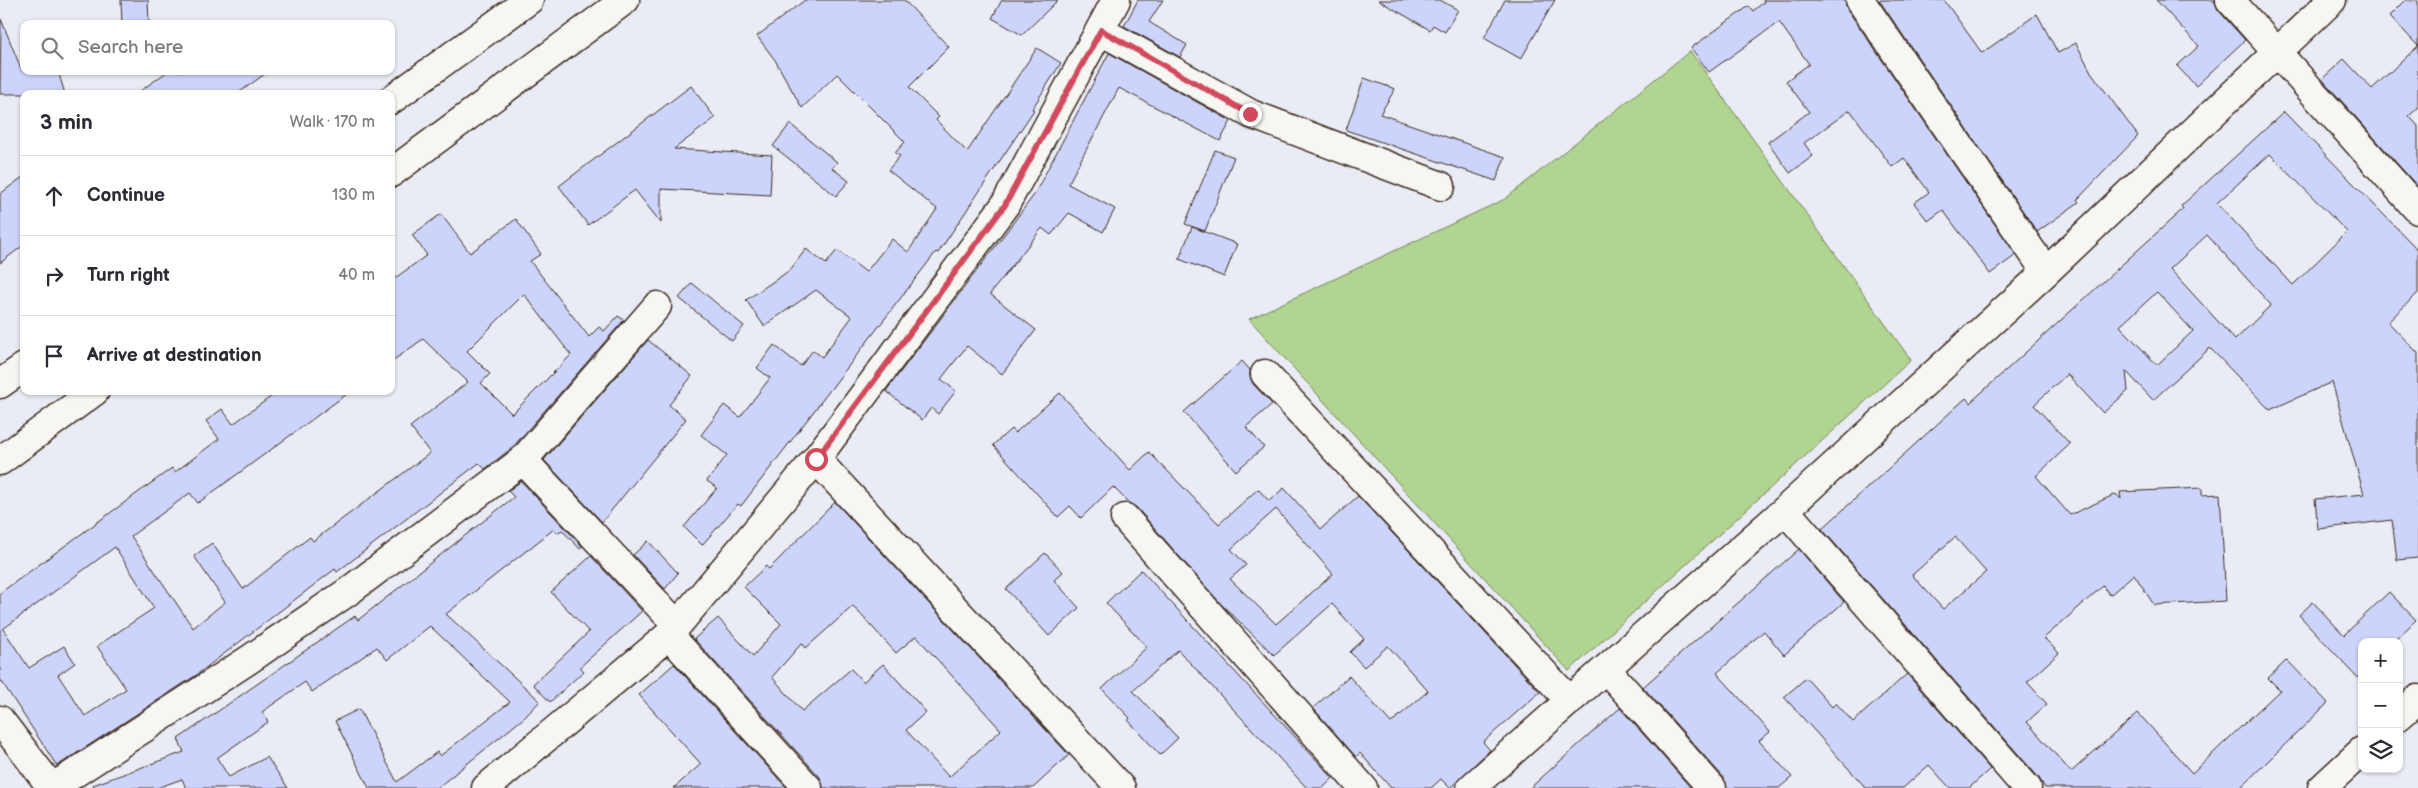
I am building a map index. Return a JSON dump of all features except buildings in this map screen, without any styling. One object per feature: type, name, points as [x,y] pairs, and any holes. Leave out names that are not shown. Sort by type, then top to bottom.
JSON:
[{"type":"street","points":[[395,97],[529,0]]},
{"type":"street","points":[[395,170],[625,0]]},
{"type":"street","points":[[486,788],[673,630],[816,459],[1005,205],[1116,0]]},
{"type":"street","points":[[1860,0],[2046,272]]},
{"type":"street","points":[[2230,0],[2418,210]]},
{"type":"street","points":[[1471,788],[1785,510],[2046,272],[2332,0]]},
{"type":"street","points":[[1101,30],[1250,114],[1440,186]]},
{"type":"street","points":[[0,720],[52,788],[250,659],[341,596],[523,460],[656,306]]},
{"type":"street","points":[[0,384],[20,370]]},
{"type":"street","points":[[1265,374],[1570,701]]},
{"type":"street","points":[[0,462],[90,395]]},
{"type":"street","points":[[816,459],[1121,788]]},
{"type":"street","points":[[523,460],[673,630],[808,788]]},
{"type":"street","points":[[1785,510],[2027,788]]},
{"type":"street","points":[[1125,518],[1363,788]]},
{"type":"street","points":[[1606,669],[1712,788]]},
{"type":"street","points":[[2403,712],[2418,698]]},
{"type":"street","points":[[2322,788],[2358,755]]},
{"type":"green space","points":[[1690,51],[1911,360],[1569,671],[1249,319],[1505,199]]},
{"type":"route","points":[[816,459],[1005,205],[1101,30],[1250,114]]}]
